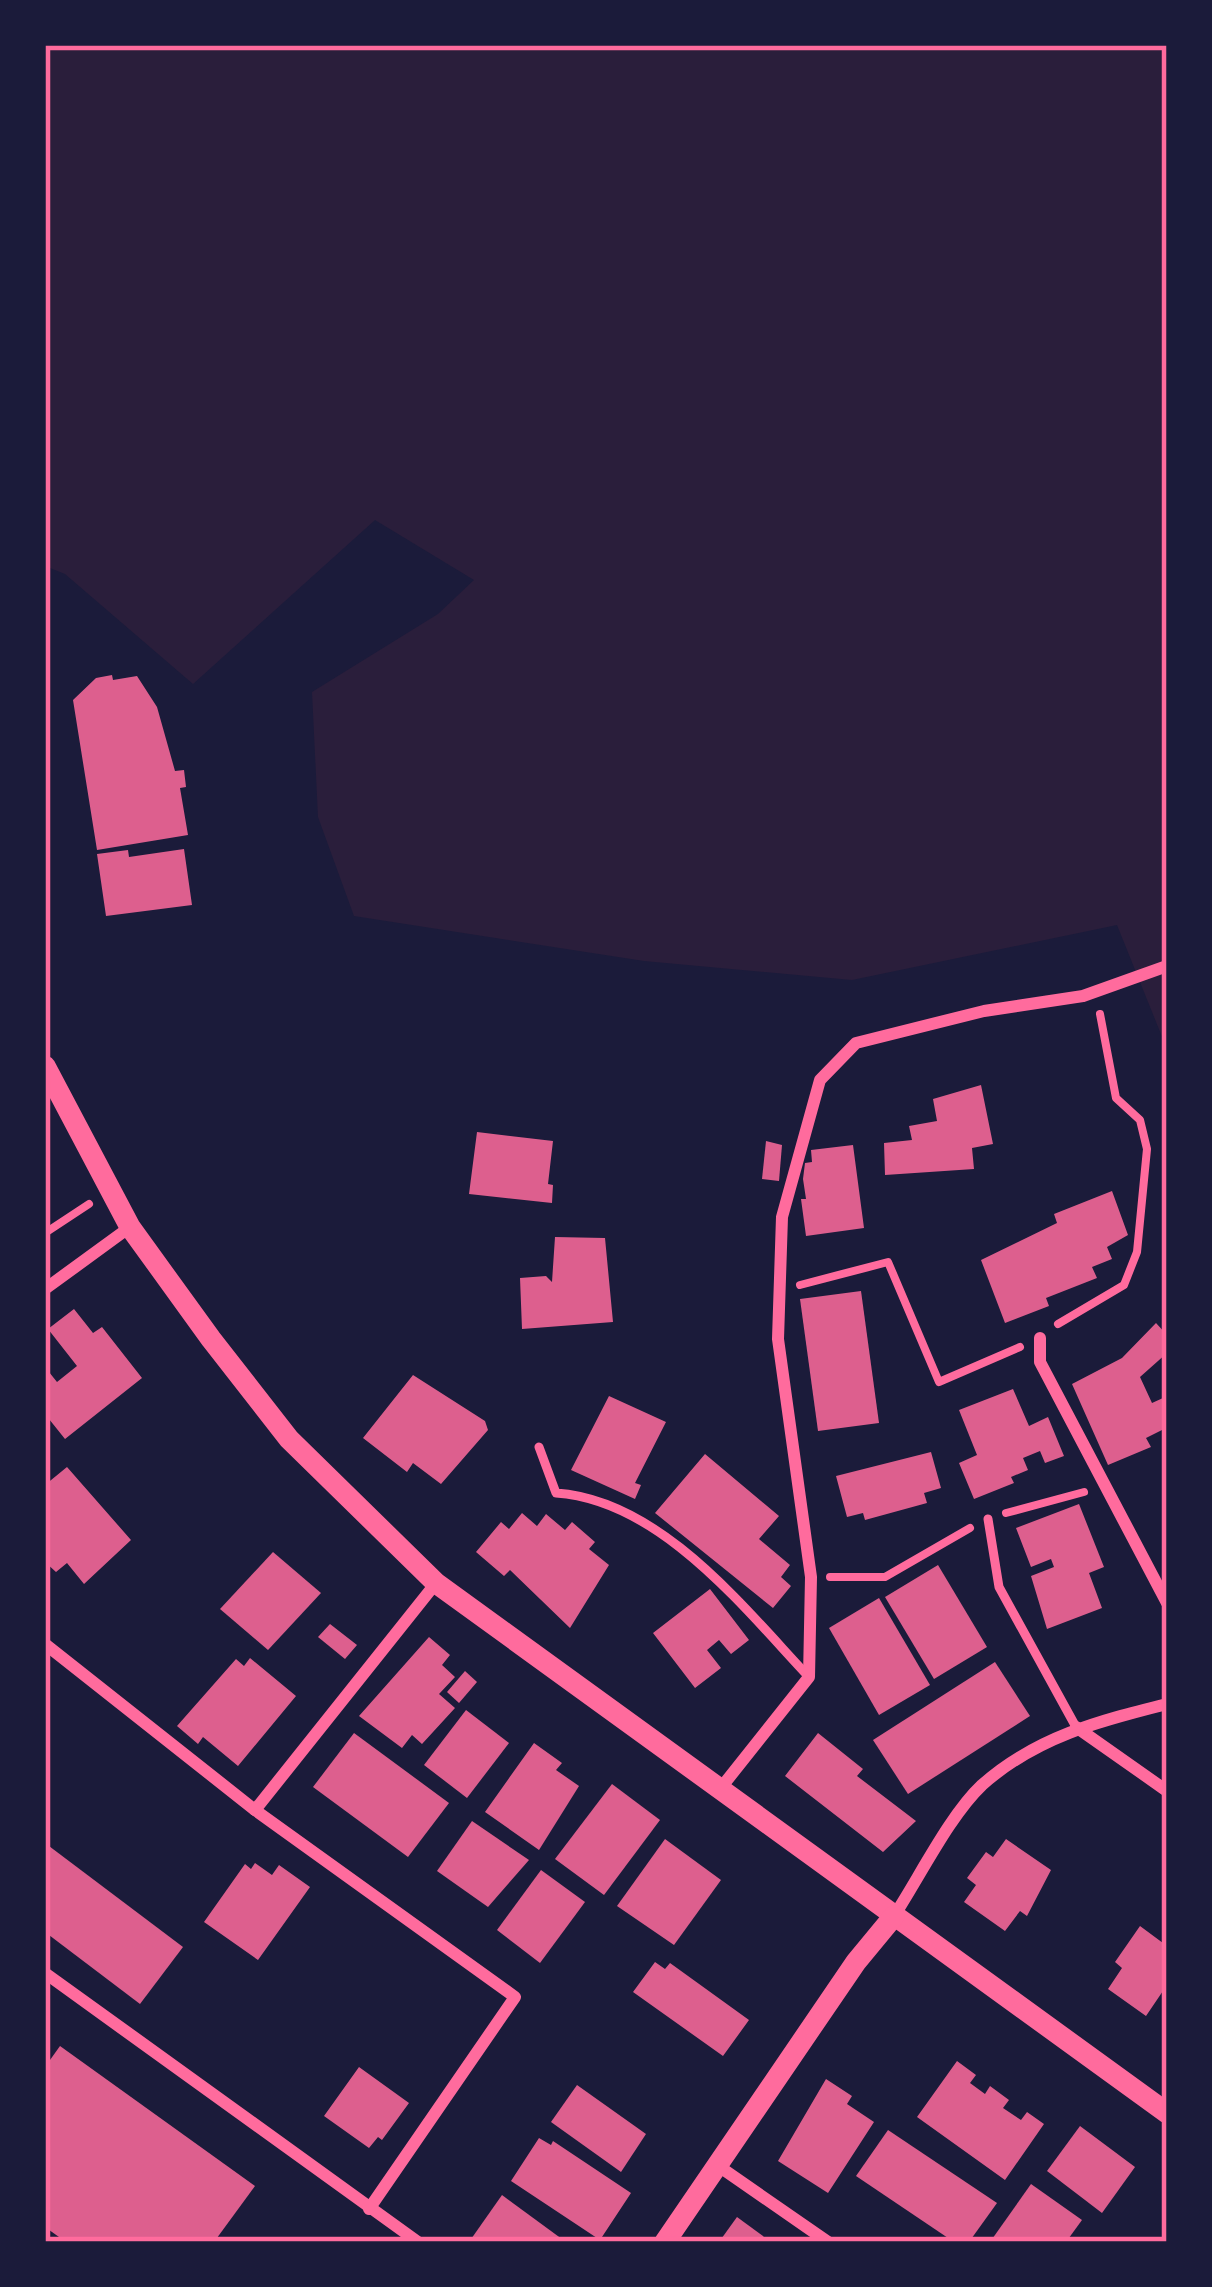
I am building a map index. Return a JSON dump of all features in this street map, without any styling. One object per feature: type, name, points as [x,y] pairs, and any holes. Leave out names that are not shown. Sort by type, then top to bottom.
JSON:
[{"type":"street","points":[[720,1789],[809,1677],[811,1577],[778,1340],[782,1217],[820,1080],[856,1043],[984,1011],[1083,996],[1167,966]]},
{"type":"street","points":[[45,1066],[130,1227],[289,1439],[436,1583],[1167,2113]]},
{"type":"street","points":[[45,1289],[130,1227]]},
{"type":"street","points":[[1040,1338],[1040,1362],[1167,1603]]},
{"type":"street","points":[[255,1810],[436,1583]]},
{"type":"street","points":[[45,1644],[255,1810],[514,1997],[369,2209]]},
{"type":"street","points":[[665,2242],[979,1788],[1025,1753],[1076,1727],[1167,1704]]},
{"type":"street","points":[[1076,1727],[1167,1791]]},
{"type":"street","points":[[45,1973],[418,2242]]},
{"type":"street","points":[[717,2165],[828,2242]]},
{"type":"lane","points":[[539,1447],[556,1493],[581,1495],[647,1524],[725,1590],[809,1677]]},
{"type":"lane","points":[[988,1519],[999,1587],[1076,1727]]},
{"type":"path","points":[[782,1289],[887,1262],[939,1382],[1040,1338],[1124,1285],[1137,1252],[1148,1149],[1140,1120],[1116,1098],[1099,1010],[1083,996]]},
{"type":"path","points":[[45,1233],[112,1189]]},
{"type":"path","points":[[811,1577],[885,1577],[988,1519],[1105,1486]]},
{"type":"shaded area","points":[[45,45],[1167,45],[1167,1049],[1117,925],[852,980],[644,961],[354,916],[318,817],[312,692],[438,614],[474,580],[375,520],[193,684],[65,574],[45,566]]},
{"type":"building","points":[[112,675],[113,680],[137,676],[157,707],[175,771],[184,770],[186,787],[180,788],[188,835],[97,850],[73,700],[96,678]]},
{"type":"building","points":[[184,849],[192,905],[106,916],[97,854],[128,850],[129,857]]},
{"type":"building","points":[[981,1085],[993,1144],[972,1148],[974,1169],[885,1175],[884,1143],[912,1140],[909,1126],[937,1121],[933,1099]]},
{"type":"building","points":[[477,1132],[553,1141],[548,1184],[553,1185],[552,1203],[469,1194]]},
{"type":"building","points":[[766,1141],[782,1145],[779,1181],[762,1179]]},
{"type":"building","points":[[853,1145],[864,1228],[806,1236],[801,1199],[806,1199],[803,1179],[805,1163],[812,1162],[811,1150]]},
{"type":"building","points":[[1112,1191],[1128,1235],[1107,1247],[1112,1259],[1092,1267],[1097,1278],[1046,1298],[1049,1306],[1005,1323],[981,1260],[1057,1223],[1054,1214]]},
{"type":"building","points":[[555,1237],[605,1238],[613,1322],[522,1329],[520,1278],[546,1276],[552,1282]]},
{"type":"building","points":[[861,1291],[879,1423],[818,1431],[800,1299]]},
{"type":"building","points":[[74,1309],[93,1333],[102,1327],[142,1378],[65,1439],[45,1414],[45,1367],[57,1382],[77,1366],[48,1329]]},
{"type":"building","points":[[1156,1323],[1167,1335],[1167,1353],[1140,1377],[1152,1403],[1163,1398],[1164,1429],[1146,1438],[1151,1447],[1108,1465],[1072,1384],[1122,1358]]},
{"type":"building","points":[[413,1375],[485,1421],[488,1430],[441,1484],[413,1463],[407,1472],[363,1438]]},
{"type":"building","points":[[1013,1389],[1029,1426],[1048,1417],[1064,1456],[1045,1463],[1040,1451],[1023,1458],[1028,1470],[1011,1477],[1014,1483],[974,1499],[959,1463],[977,1455],[959,1410]]},
{"type":"building","points":[[609,1396],[666,1422],[635,1483],[641,1485],[635,1499],[571,1470]]},
{"type":"building","points":[[931,1452],[941,1488],[924,1493],[927,1503],[865,1520],[863,1513],[847,1517],[836,1476]]},
{"type":"building","points":[[705,1454],[779,1516],[759,1539],[790,1565],[781,1577],[791,1586],[773,1608],[655,1513]]},
{"type":"building","points":[[67,1467],[131,1540],[84,1584],[67,1563],[56,1572],[45,1562],[45,1485]]},
{"type":"building","points":[[1079,1504],[1104,1567],[1089,1573],[1102,1608],[1047,1629],[1031,1576],[1054,1567],[1051,1559],[1031,1567],[1016,1528]]},
{"type":"building","points":[[522,1513],[537,1526],[546,1514],[565,1530],[572,1522],[595,1542],[589,1549],[609,1565],[570,1628],[510,1570],[504,1576],[476,1552],[501,1522],[509,1529]]},
{"type":"building","points":[[273,1552],[321,1593],[268,1650],[220,1609]]},
{"type":"building","points":[[938,1565],[987,1647],[934,1679],[885,1597]]},
{"type":"building","points":[[710,1589],[749,1640],[731,1654],[719,1640],[707,1650],[721,1668],[695,1688],[653,1633]]},
{"type":"building","points":[[879,1598],[930,1685],[879,1715],[829,1628]]},
{"type":"building","points":[[330,1624],[357,1645],[345,1659],[318,1637]]},
{"type":"building","points":[[429,1637],[450,1655],[442,1665],[455,1677],[439,1694],[455,1708],[422,1744],[412,1735],[402,1748],[359,1716]]},
{"type":"building","points":[[250,1658],[296,1696],[238,1766],[203,1737],[198,1744],[177,1726],[236,1659],[244,1666]]},
{"type":"building","points":[[995,1662],[1030,1716],[908,1794],[873,1740]]},
{"type":"building","points":[[465,1671],[477,1682],[459,1703],[447,1692]]},
{"type":"building","points":[[466,1710],[509,1743],[467,1798],[424,1765]]},
{"type":"building","points":[[354,1733],[449,1803],[408,1857],[313,1787]]},
{"type":"building","points":[[818,1733],[863,1769],[857,1776],[916,1821],[883,1852],[785,1776]]},
{"type":"building","points":[[534,1743],[562,1763],[556,1770],[579,1786],[539,1850],[485,1812]]},
{"type":"building","points":[[612,1784],[660,1820],[604,1895],[555,1859]]},
{"type":"building","points":[[472,1821],[529,1860],[488,1907],[437,1871]]},
{"type":"building","points":[[665,1839],[721,1880],[674,1945],[617,1906]]},
{"type":"building","points":[[1006,1839],[1051,1870],[1027,1916],[1020,1911],[1005,1931],[964,1902],[976,1885],[967,1878],[986,1852],[993,1857]]},
{"type":"building","points":[[45,1843],[183,1947],[140,2004],[45,1932]]},
{"type":"building","points":[[255,1863],[272,1875],[279,1865],[310,1887],[258,1960],[204,1922],[245,1864],[251,1869]]},
{"type":"building","points":[[541,1870],[585,1902],[540,1963],[497,1930]]},
{"type":"building","points":[[1140,1926],[1167,1946],[1167,1985],[1146,2016],[1108,1989],[1122,1968],[1115,1962]]},
{"type":"building","points":[[655,1962],[665,1969],[670,1963],[749,2020],[723,2056],[633,1992]]},
{"type":"building","points":[[60,2046],[255,2186],[214,2242],[66,2242],[45,2227],[45,2067]]},
{"type":"building","points":[[957,2061],[976,2075],[970,2083],[985,2094],[990,2086],[1009,2100],[1003,2108],[1021,2120],[1027,2112],[1044,2124],[1005,2180],[917,2117]]},
{"type":"building","points":[[359,2067],[409,2103],[382,2140],[378,2137],[369,2148],[324,2116]]},
{"type":"building","points":[[826,2079],[852,2096],[847,2104],[874,2122],[828,2193],[778,2161]]},
{"type":"building","points":[[577,2085],[646,2134],[621,2172],[551,2122]]},
{"type":"building","points":[[1080,2126],[1135,2167],[1102,2213],[1047,2171]]},
{"type":"building","points":[[888,2130],[997,2203],[969,2242],[954,2242],[856,2176]]},
{"type":"building","points":[[539,2138],[551,2145],[553,2141],[631,2193],[600,2240],[511,2181]]},
{"type":"building","points":[[1031,2184],[1082,2220],[1066,2242],[990,2242]]},
{"type":"building","points":[[502,2195],[566,2242],[469,2242]]},
{"type":"building","points":[[737,2217],[771,2242],[719,2242]]}]
